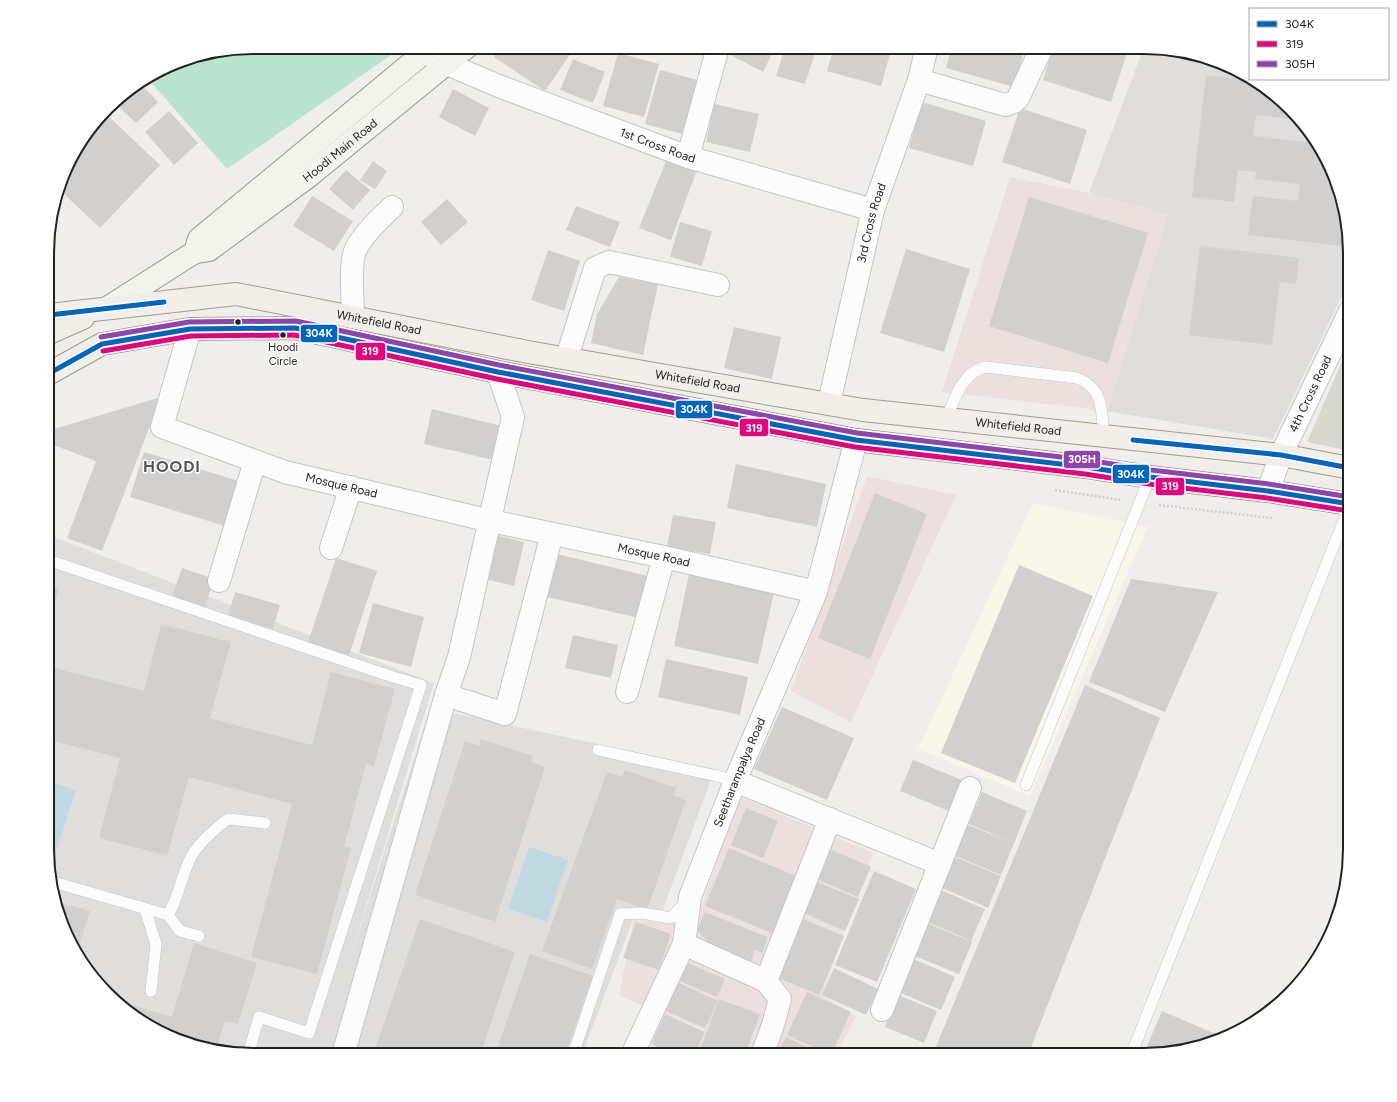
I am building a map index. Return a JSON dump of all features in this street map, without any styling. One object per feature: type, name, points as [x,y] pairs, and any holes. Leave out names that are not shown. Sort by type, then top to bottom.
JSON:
[{"type":"main road","points":[[202,251],[199,239],[423,54]]},
{"type":"main road","name":"Hoodi Main Road","points":[[54,331],[107,308],[202,251],[309,176],[459,54]]},
{"type":"main road","name":"Whitefield Road","points":[[54,314],[236,294],[528,352],[567,357],[862,410],[1281,455],[1343,467]]},
{"type":"main road","name":"Whitefield Road","points":[[54,371],[102,344],[190,329],[294,328],[498,372],[856,440],[1086,467],[1150,477],[1268,491],[1343,504]]},
{"type":"street","name":"1st Cross Road","points":[[433,54],[447,64],[501,87],[688,156],[873,210]]},
{"type":"street","points":[[688,156],[716,54]]},
{"type":"street","name":"3rd Cross Road","points":[[829,403],[873,210],[919,80],[925,54]]},
{"type":"street","points":[[919,80],[1005,105],[1014,102],[1018,98],[1039,54]]},
{"type":"street","points":[[353,317],[353,265],[355,250],[364,236],[392,207]]},
{"type":"street","points":[[567,357],[595,268],[609,262],[718,285]]},
{"type":"street","name":"4th Cross Road","points":[[1268,491],[1281,455],[1343,326]]},
{"type":"street","name":"Mosque Road","points":[[190,329],[162,426],[285,472],[552,534],[664,557],[816,592]]},
{"type":"street","points":[[345,1048],[446,695],[459,657],[469,606],[491,520],[513,417],[498,372]]},
{"type":"street","name":"Seetharampalya Road","points":[[635,1048],[684,944],[690,897],[735,781],[816,592],[856,440]]},
{"type":"street","points":[[219,581],[255,461]]},
{"type":"street","points":[[331,548],[351,487]]},
{"type":"street","points":[[446,695],[505,714],[552,534]]},
{"type":"street","points":[[626,692],[664,557]]},
{"type":"street","points":[[735,781],[940,864]]},
{"type":"street","points":[[882,1010],[970,788]]},
{"type":"street","points":[[766,981],[830,819]]},
{"type":"street","points":[[684,944],[766,981],[780,999],[765,1048]]},
{"type":"lane","points":[[946,419],[969,375],[975,369],[986,367],[1078,378],[1088,382],[1096,390],[1100,399],[1104,437]]},
{"type":"lane","points":[[1026,785],[1150,477]]},
{"type":"lane","points":[[1134,1048],[1343,523]]},
{"type":"lane","points":[[54,562],[393,677],[421,685],[309,1033],[259,1017],[250,1048]]},
{"type":"lane","points":[[598,750],[735,781]]},
{"type":"lane","points":[[168,915],[174,905],[191,856],[213,831],[228,819],[265,823]]},
{"type":"lane","points":[[57,883],[168,915],[180,931],[199,936]]},
{"type":"lane","points":[[575,1048],[620,914],[642,913],[671,918],[690,897]]},
{"type":"lane","points":[[144,909],[156,944],[151,991]]},
{"type":"shaded area","points":[[1141,54],[1157,54],[1183,58],[1220,69],[1244,81],[1265,95],[1285,112],[1302,132],[1316,153],[1328,177],[1336,201],[1343,240],[1343,294],[1273,439],[1107,411],[1168,215],[1089,193]]},
{"type":"shaded area","points":[[1010,177],[1089,193],[1168,215],[1107,411],[942,392]]},
{"type":"shaded area","points":[[1343,359],[1343,450],[1307,442]]},
{"type":"shaded area","points":[[867,476],[956,495],[851,722],[791,691]]},
{"type":"shaded area","points":[[1033,503],[1148,527],[1030,796],[918,749]]},
{"type":"shaded area","points":[[54,537],[434,683],[345,975],[430,708],[715,769],[660,917],[634,917],[585,1048],[240,1048],[201,1041],[177,1033],[142,1014],[112,990],[88,960],[69,925],[58,888],[54,862]]},
{"type":"shaded area","points":[[739,796],[873,853],[822,995],[857,1016],[839,1048],[698,1048],[705,1030],[619,996],[634,917],[698,916]]},
{"type":"green space","points":[[240,54],[393,54],[227,169],[151,82],[177,69],[201,61]]},
{"type":"water","points":[[54,783],[76,790],[54,855]]},
{"type":"water","points":[[529,847],[568,860],[547,922],[508,909]]},
{"type":"building","points":[[496,54],[570,54],[545,91],[494,57]]},
{"type":"building","points":[[618,54],[659,64],[644,117],[603,106]]},
{"type":"building","points":[[729,54],[772,54],[763,72]]},
{"type":"building","points":[[783,54],[815,54],[805,84],[776,76]]},
{"type":"building","points":[[832,54],[890,54],[881,86],[827,71]]},
{"type":"building","points":[[950,54],[1023,54],[1014,87],[946,68]]},
{"type":"building","points":[[1051,54],[1127,54],[1111,102],[1043,80]]},
{"type":"building","points":[[573,59],[605,72],[593,103],[560,90]]},
{"type":"building","points":[[660,70],[701,81],[686,135],[645,124]]},
{"type":"building","points":[[1206,75],[1239,79],[1265,95],[1291,119],[1256,115],[1253,136],[1309,142],[1316,153],[1328,177],[1336,201],[1343,240],[1342,246],[1248,235],[1253,196],[1298,201],[1300,184],[1255,179],[1256,172],[1238,170],[1234,202],[1192,197]]},
{"type":"building","points":[[144,87],[158,102],[136,123],[118,106]]},
{"type":"building","points":[[453,89],[489,108],[475,136],[439,117]]},
{"type":"building","points":[[922,102],[986,121],[973,166],[909,148]]},
{"type":"building","points":[[714,104],[759,114],[750,152],[706,142]]},
{"type":"building","points":[[1020,108],[1087,130],[1070,184],[1002,162]]},
{"type":"building","points":[[169,111],[198,143],[174,165],[145,132]]},
{"type":"building","points":[[108,116],[160,165],[100,228],[64,193],[69,177],[81,153],[95,132]]},
{"type":"building","points":[[668,156],[697,170],[671,240],[639,228]]},
{"type":"building","points":[[373,161],[387,171],[375,189],[360,180]]},
{"type":"building","points":[[346,170],[370,190],[353,210],[329,189]]},
{"type":"building","points":[[312,196],[353,221],[334,251],[293,226]]},
{"type":"building","points":[[1029,197],[1148,233],[1108,363],[989,326]]},
{"type":"building","points":[[447,199],[468,222],[441,245],[421,222]]},
{"type":"building","points":[[576,206],[620,222],[610,247],[566,230]]},
{"type":"building","points":[[680,222],[712,231],[702,266],[670,257]]},
{"type":"building","points":[[1200,246],[1299,258],[1296,284],[1280,282],[1272,345],[1189,335]]},
{"type":"building","points":[[906,249],[970,269],[944,352],[880,333]]},
{"type":"building","points":[[548,250],[580,261],[564,311],[531,300]]},
{"type":"building","points":[[619,277],[658,284],[643,355],[591,343],[597,314]]},
{"type":"building","points":[[734,327],[781,337],[772,379],[724,368]]},
{"type":"building","points":[[161,397],[102,551],[67,538],[96,461],[54,445],[54,429]]},
{"type":"building","points":[[432,409],[506,427],[498,461],[424,444]]},
{"type":"building","points":[[144,452],[242,482],[228,527],[130,497]]},
{"type":"building","points":[[736,464],[826,484],[817,527],[727,508]]},
{"type":"building","points":[[875,493],[927,514],[870,659],[818,638]]},
{"type":"building","points":[[673,515],[716,522],[710,554],[667,547]]},
{"type":"building","points":[[495,535],[524,542],[514,586],[485,579]]},
{"type":"building","points":[[553,553],[648,576],[639,618],[543,596]]},
{"type":"building","points":[[336,558],[377,571],[349,655],[308,642]]},
{"type":"building","points":[[1019,565],[1093,596],[1015,783],[941,753]]},
{"type":"building","points":[[182,568],[214,579],[204,609],[172,597]]},
{"type":"building","points":[[689,574],[774,593],[758,664],[674,646]]},
{"type":"building","points":[[1131,579],[1218,592],[1165,712],[1089,682]]},
{"type":"building","points":[[54,587],[59,588],[54,605]]},
{"type":"building","points":[[235,592],[280,605],[273,629],[228,616]]},
{"type":"building","points":[[373,603],[424,617],[411,667],[359,653]]},
{"type":"building","points":[[161,624],[231,642],[210,718],[312,745],[331,672],[395,689],[374,766],[366,764],[344,847],[351,848],[317,974],[251,957],[292,804],[189,777],[167,856],[99,838],[120,758],[54,742],[54,668],[144,691]]},
{"type":"building","points":[[573,635],[618,645],[611,678],[565,668]]},
{"type":"building","points":[[666,659],[748,677],[740,715],[658,697]]},
{"type":"building","points":[[1085,685],[1160,718],[1031,1048],[935,1048]]},
{"type":"building","points":[[782,707],[854,738],[827,800],[754,769]]},
{"type":"building","points":[[481,739],[533,756],[531,762],[545,767],[495,922],[415,895],[465,741],[479,746]]},
{"type":"building","points":[[913,760],[962,780],[949,811],[900,791]]},
{"type":"building","points":[[625,770],[676,788],[673,795],[686,800],[647,910],[617,899],[592,969],[542,951],[607,772],[622,777]]},
{"type":"building","points":[[982,792],[1027,811],[1014,843],[969,824]]},
{"type":"building","points":[[746,808],[778,821],[763,858],[731,845]]},
{"type":"building","points":[[968,825],[1014,843],[1001,875],[955,856]]},
{"type":"building","points":[[729,848],[796,876],[772,933],[705,906]]},
{"type":"building","points":[[830,849],[871,867],[858,897],[817,879]]},
{"type":"building","points":[[955,857],[1001,876],[988,908],[942,888]]},
{"type":"building","points":[[874,871],[916,889],[877,982],[835,965]]},
{"type":"building","points":[[814,881],[859,899],[845,931],[801,912]]},
{"type":"building","points":[[941,890],[985,909],[971,941],[927,922]]},
{"type":"building","points":[[62,903],[90,911],[79,945],[69,925]]},
{"type":"building","points":[[705,912],[767,937],[763,953],[755,950],[751,962],[714,948],[697,930]]},
{"type":"building","points":[[800,918],[844,936],[819,995],[776,977]]},
{"type":"building","points":[[420,919],[515,952],[482,1048],[375,1048]]},
{"type":"building","points":[[636,922],[671,934],[659,970],[623,958]]},
{"type":"building","points":[[929,924],[972,942],[959,974],[915,956]]},
{"type":"building","points":[[194,943],[257,963],[238,1024],[225,1021],[217,1045],[177,1033],[153,1021],[129,1004],[172,1017]]},
{"type":"building","points":[[530,954],[593,976],[567,1048],[497,1048]]},
{"type":"building","points":[[911,958],[955,977],[941,1010],[896,991]]},
{"type":"building","points":[[685,962],[725,979],[717,997],[677,980]]},
{"type":"building","points":[[834,968],[878,989],[866,1015],[822,995]]},
{"type":"building","points":[[677,982],[718,1001],[705,1028],[664,1010]]},
{"type":"building","points":[[807,992],[851,1012],[834,1048],[816,1048],[787,1035]]},
{"type":"building","points":[[898,995],[937,1011],[924,1043],[885,1027]]},
{"type":"building","points":[[719,999],[760,1014],[748,1048],[701,1048]]},
{"type":"building","points":[[1162,1011],[1216,1034],[1183,1044],[1146,1048]]},
{"type":"building","points":[[665,1014],[705,1032],[697,1048],[660,1048],[651,1044]]},
{"type":"building","points":[[786,1037],[808,1048],[780,1048]]},
{"type":"transit line","name":"304K","points":[[54,314],[164,302]]},
{"type":"transit line","name":"305H","points":[[101,337],[189,322],[296,321],[499,365],[857,433],[1087,460],[1151,470],[1269,484],[1343,496]]},
{"type":"transit line","name":"304K","points":[[54,371],[102,344],[190,329],[295,328],[498,372],[856,440],[1086,467],[1150,477],[1268,491],[1343,503]]},
{"type":"transit line","name":"319","points":[[103,351],[191,336],[294,335],[497,379],[855,447],[1085,474],[1149,484],[1267,498],[1343,510]]},
{"type":"transit line","name":"304K","points":[[1133,440],[1281,455],[1343,467]]},
{"type":"place","name":"Hoodi Circle","points":[[283,335]]},
{"type":"district","name":"HOODI","points":[[172,466]]}]
